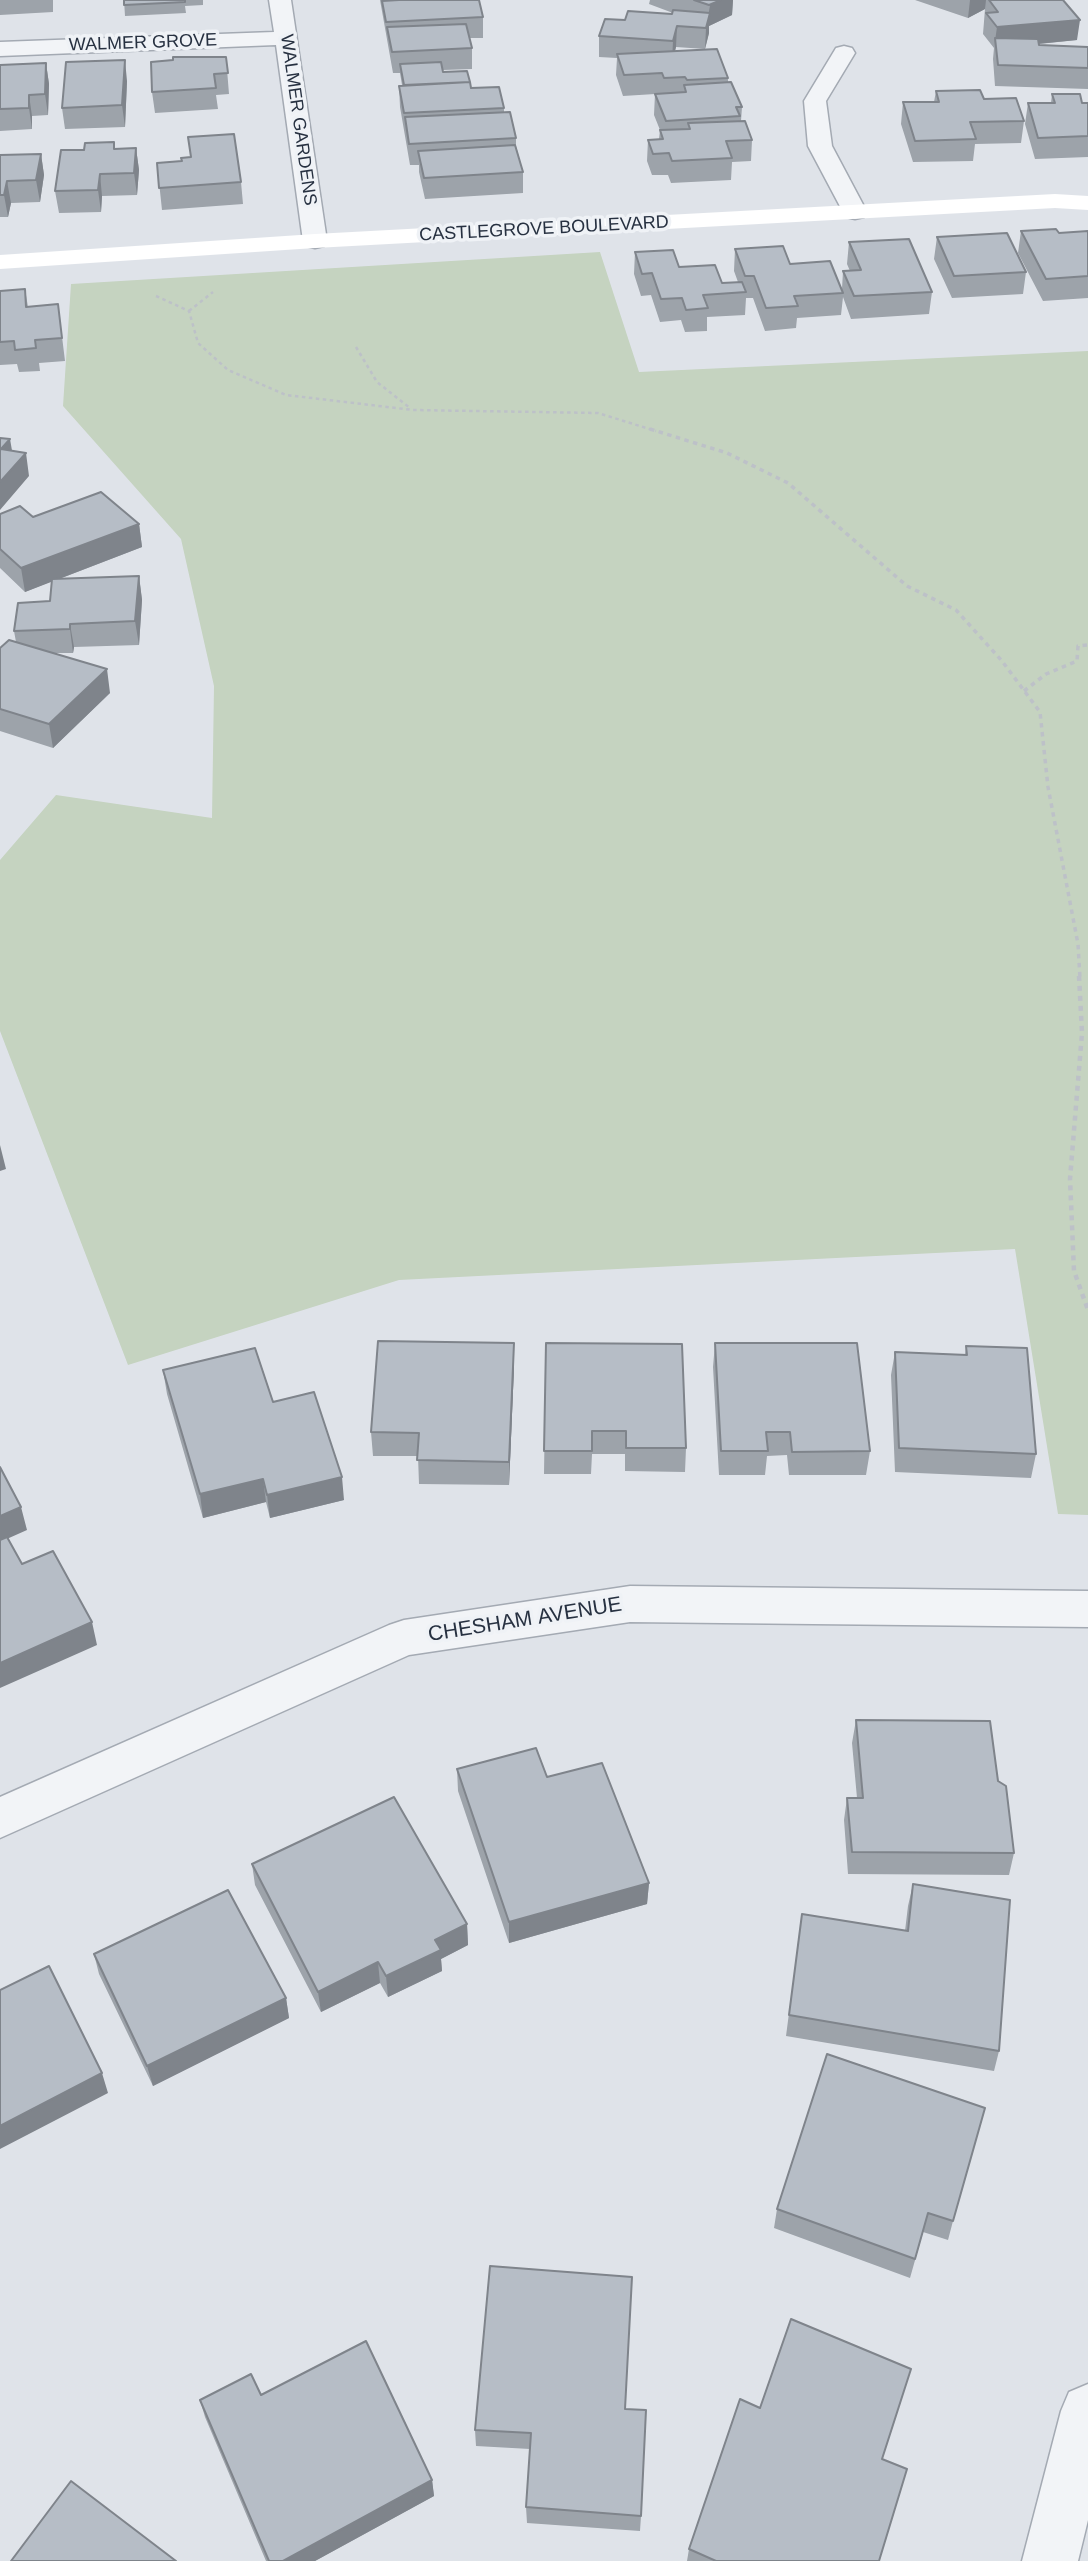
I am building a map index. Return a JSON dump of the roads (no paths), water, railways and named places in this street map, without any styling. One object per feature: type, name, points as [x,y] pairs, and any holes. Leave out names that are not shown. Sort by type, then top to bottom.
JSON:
[{"type":"street","name":"WALMER GARDENS","points":[[280,0],[315,241]]},
{"type":"street","name":"WALMER GROVE","points":[[0,49],[287,38]]},
{"type":"street","points":[[844,53],[815,101],[820,146],[855,212]]},
{"type":"street","name":"CASTLEGROVE BOULEVARD","points":[[0,262],[315,241],[1055,201],[1088,202]]},
{"type":"street","name":"CHESHAM AVENUE","points":[[0,1818],[404,1638],[630,1604],[1088,1609]]},
{"type":"street","points":[[1050,2561],[1088,2411]]}]
